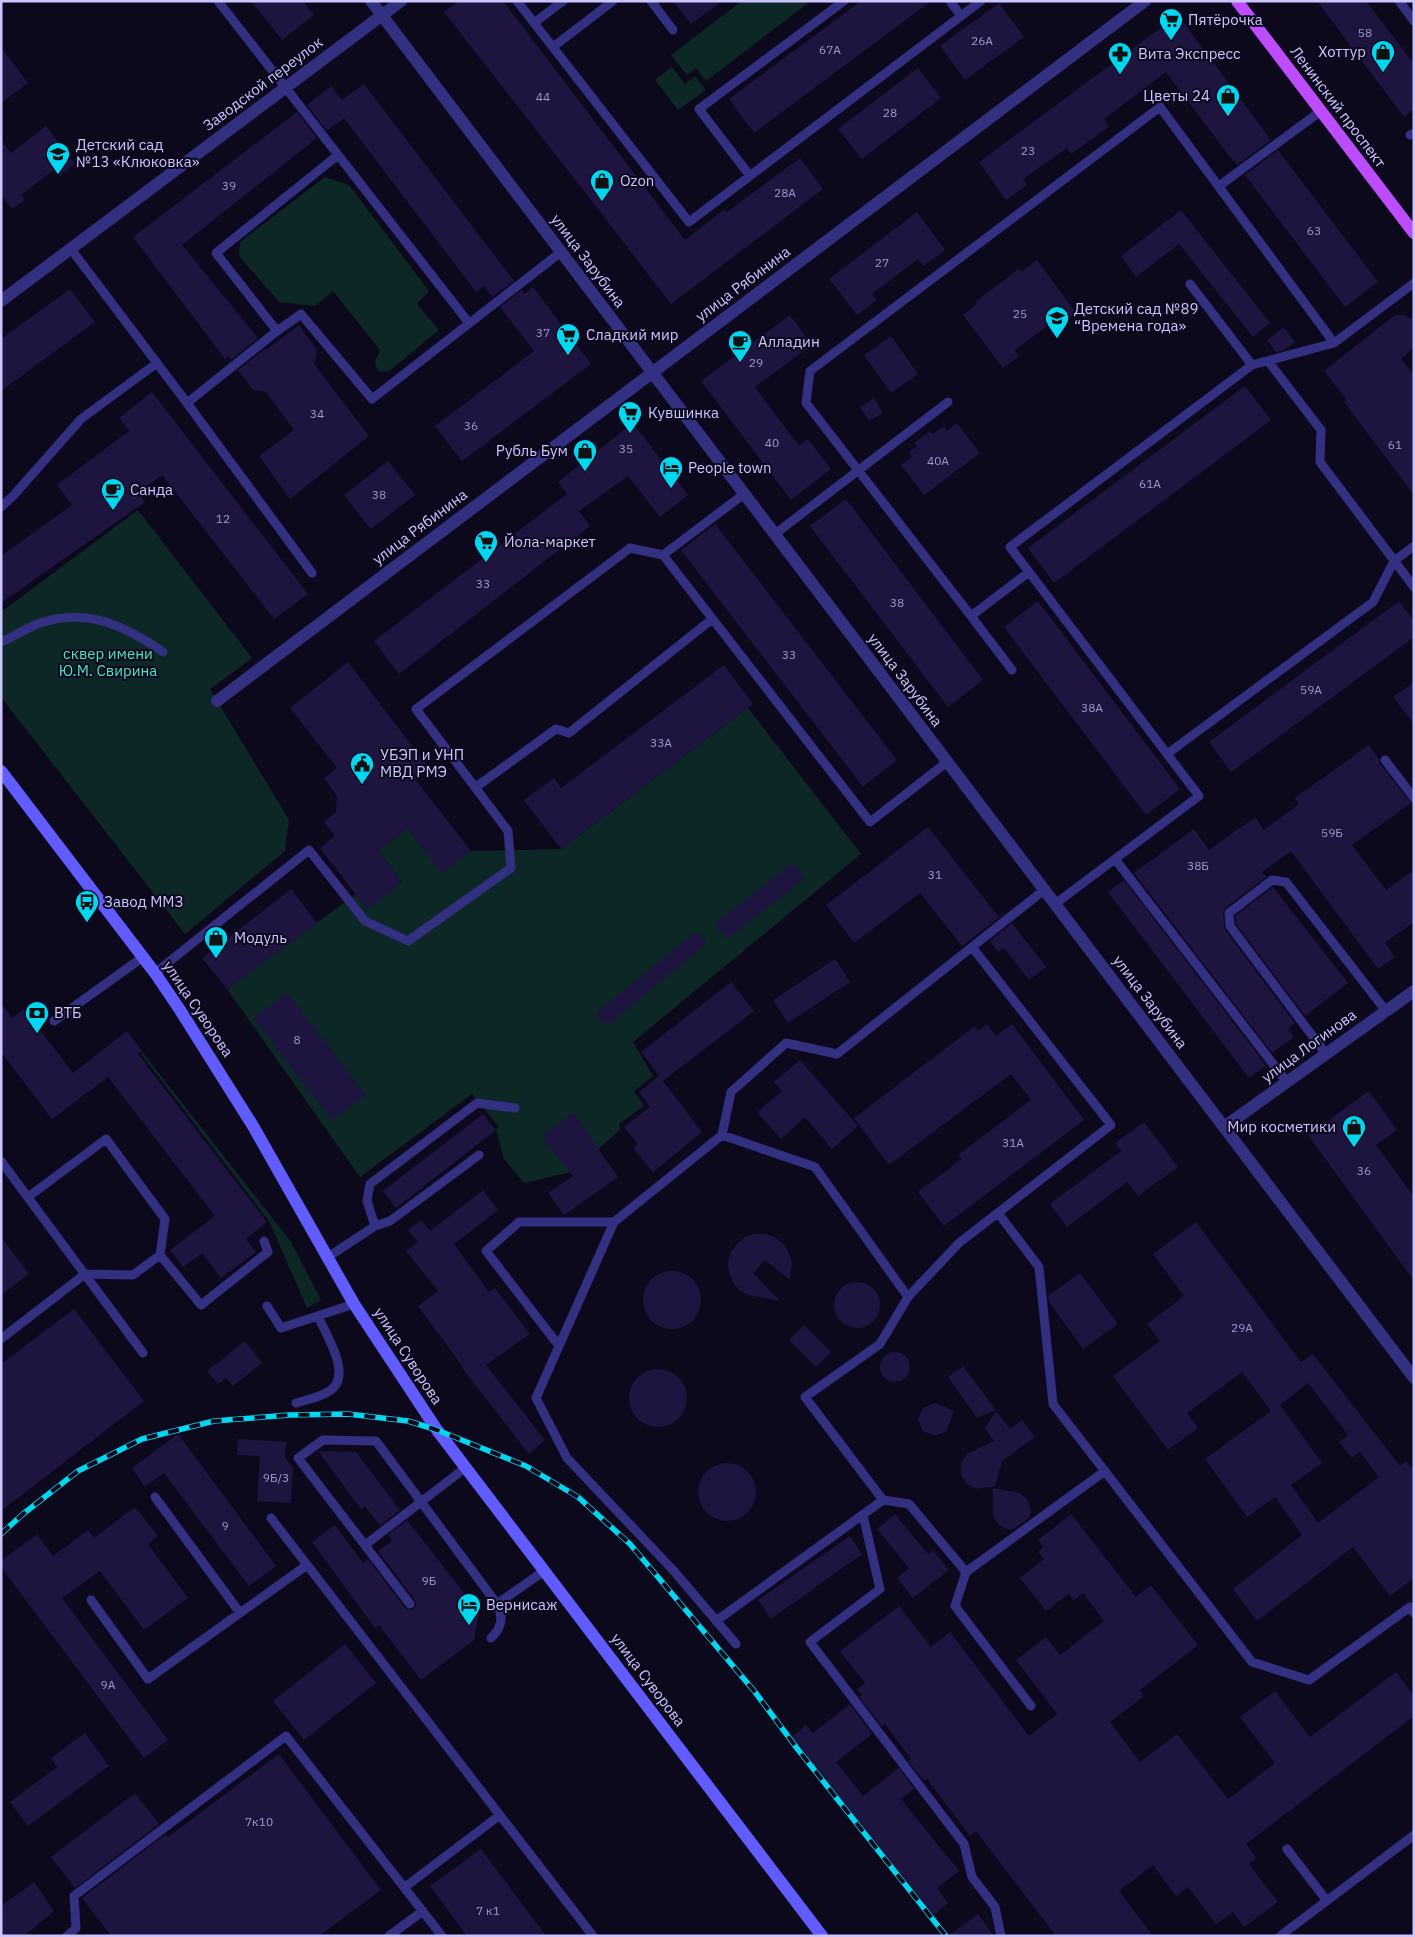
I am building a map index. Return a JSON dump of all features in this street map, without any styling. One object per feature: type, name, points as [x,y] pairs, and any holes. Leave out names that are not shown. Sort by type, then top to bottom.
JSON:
[{"type":"main road","name":"Ленинский проспект","points":[[1238,1],[1414,233]]},
{"type":"main road","name":"улица Суворова","points":[[1,771],[155,973],[212,1058],[253,1126],[354,1304],[437,1430],[822,1936]]},
{"type":"street","name":"улица Зарубина","points":[[371,1],[1414,1378]]},
{"type":"street","name":"Заводской переулок","points":[[1,302],[401,1]]},
{"type":"street","name":"улица Рябинина","points":[[217,701],[1145,1]]},
{"type":"street","name":"улица Логинова","points":[[1224,1127],[1414,991]]},
{"type":"lane","points":[[218,1],[469,323]]},
{"type":"lane","points":[[517,1],[690,222],[981,1]]},
{"type":"lane","points":[[534,23],[563,1]]},
{"type":"lane","points":[[553,47],[613,1]]},
{"type":"lane","points":[[651,1],[673,30]]},
{"type":"lane","points":[[750,176],[699,109],[844,1]]},
{"type":"lane","points":[[950,1],[961,16]]},
{"type":"lane","points":[[1399,1],[1414,21]]},
{"type":"lane","points":[[1012,670],[806,403],[810,371],[1160,107],[1334,343]]},
{"type":"lane","points":[[1218,186],[1320,111]]},
{"type":"lane","points":[[277,331],[216,253],[338,155]]},
{"type":"lane","points":[[71,249],[312,574]]},
{"type":"lane","points":[[187,403],[301,314],[372,399],[560,252]]},
{"type":"lane","points":[[1054,904],[1199,796],[1010,547],[1252,365],[1334,343],[1414,283]]},
{"type":"lane","points":[[1190,284],[1252,365]]},
{"type":"lane","points":[[1268,360],[1321,430],[1320,462],[1414,588]]},
{"type":"lane","points":[[1,507],[13,496],[80,419],[157,363]]},
{"type":"lane","points":[[775,534],[948,402]]},
{"type":"lane","points":[[663,556],[744,494]]},
{"type":"lane","points":[[1167,754],[1373,602],[1394,561],[1414,546]]},
{"type":"lane","points":[[155,973],[310,850],[365,922],[408,940],[511,868],[508,831],[416,709],[630,548],[663,556],[870,822],[947,762]]},
{"type":"lane","points":[[971,616],[1029,572]]},
{"type":"lane","points":[[1,642],[40,624],[77,617],[96,619],[118,626],[137,635],[163,652]]},
{"type":"lane","points":[[476,788],[556,729],[569,733],[711,620]]},
{"type":"lane","points":[[1385,760],[1414,798]]},
{"type":"lane","points":[[1115,859],[1287,1082]]},
{"type":"lane","points":[[1326,1054],[1230,926],[1229,913],[1272,880],[1286,882],[1386,1011]]},
{"type":"lane","points":[[736,1644],[673,1570],[567,1458],[536,1398],[614,1222],[722,1136],[731,1092],[786,1043],[837,1054],[1044,890]]},
{"type":"lane","points":[[966,1572],[909,1504],[883,1500],[805,1397],[880,1344],[908,1297],[959,1243],[1111,1125],[972,947]]},
{"type":"lane","points":[[54,1021],[143,957]]},
{"type":"lane","points":[[374,1226],[367,1201],[370,1184],[477,1103],[515,1108]]},
{"type":"lane","points":[[722,1136],[815,1167],[908,1297]]},
{"type":"lane","points":[[1,1339],[85,1274],[133,1275],[160,1255],[165,1219],[106,1139],[28,1197]]},
{"type":"lane","points":[[328,1257],[374,1226],[390,1221],[479,1155]]},
{"type":"lane","points":[[1,1161],[143,1352]]},
{"type":"lane","points":[[998,1213],[1039,1267],[1053,1404],[1252,1662],[1310,1680],[1410,1607],[1414,1612]]},
{"type":"lane","points":[[559,1346],[486,1252],[520,1222],[614,1222]]},
{"type":"lane","points":[[160,1255],[201,1305],[268,1252],[264,1241]]},
{"type":"lane","points":[[268,1306],[281,1328],[354,1304]]},
{"type":"lane","points":[[296,1403],[333,1389],[340,1376],[339,1363],[318,1316]]},
{"type":"lane","points":[[410,1604],[298,1458],[323,1440],[376,1441],[497,1604],[500,1610],[501,1623],[496,1634],[491,1638]]},
{"type":"lane","points":[[365,1545],[465,1468]]},
{"type":"lane","points":[[1031,1706],[955,1606],[966,1572],[1105,1471]]},
{"type":"lane","points":[[155,1497],[240,1613]]},
{"type":"lane","points":[[716,1621],[883,1500]]},
{"type":"lane","points":[[862,1515],[880,1589],[810,1642],[964,1844],[972,1877],[995,1907],[1001,1936]]},
{"type":"lane","points":[[271,1518],[593,1936]]},
{"type":"lane","points":[[91,1600],[148,1679],[307,1565]]},
{"type":"lane","points":[[497,1604],[544,1570]]},
{"type":"lane","points":[[67,1936],[79,1932],[74,1896],[286,1736],[442,1936]]},
{"type":"lane","points":[[405,1887],[500,1815]]},
{"type":"lane","points":[[1280,1936],[1414,1835]]},
{"type":"lane","points":[[1287,1849],[1326,1901]]},
{"type":"lane","points":[[390,1936],[423,1911]]},
{"type":"green space","points":[[742,1],[811,1],[706,81],[696,68],[687,75],[671,55]]},
{"type":"green space","points":[[672,67],[685,84],[695,76],[706,90],[678,110],[655,80]]},
{"type":"green space","points":[[325,177],[349,185],[429,291],[417,304],[439,330],[388,372],[378,371],[375,362],[380,350],[333,291],[315,306],[279,302],[239,256],[240,242]]},
{"type":"green space","name":"сквер имени Ю.М. Свирина","points":[[138,510],[252,658],[210,689],[289,820],[285,851],[185,934],[1,697],[1,612]]},
{"type":"green space","points":[[748,708],[861,854],[633,1042],[653,1076],[634,1091],[644,1106],[619,1124],[620,1130],[571,1172],[524,1183],[504,1159],[496,1130],[498,1126],[472,1094],[360,1177],[227,989],[356,894],[367,908],[402,882],[378,850],[407,828],[471,851],[561,849]]},
{"type":"green space","points":[[143,1053],[291,1242],[321,1300],[307,1308],[269,1221],[141,1054]]},
{"type":"building","points":[[251,1],[303,1],[314,15],[282,40]]},
{"type":"building","points":[[458,1],[503,1],[685,240],[725,209],[727,212],[800,158],[823,189],[671,304],[444,12]]},
{"type":"building","points":[[673,1],[722,1],[691,24]]},
{"type":"building","points":[[861,1],[931,1],[754,133],[729,99]]},
{"type":"building","points":[[1317,1],[1366,1],[1414,64],[1414,109],[1404,117]]},
{"type":"building","points":[[999,3],[1024,37],[965,80],[940,46]]},
{"type":"building","points":[[1178,15],[1271,140],[1237,165],[1166,72],[1104,119],[1109,127],[1071,154],[1067,148],[1023,179],[1027,185],[1006,200],[979,162]]},
{"type":"building","points":[[1,47],[28,83],[1,103]]},
{"type":"building","points":[[918,68],[941,98],[862,159],[838,129]]},
{"type":"building","points":[[364,84],[514,281],[492,297],[484,286],[476,292],[344,118],[327,131],[307,105],[331,86],[342,100]]},
{"type":"building","points":[[297,112],[317,138],[182,245],[258,338],[231,360],[228,356],[225,359],[133,237]]},
{"type":"building","points":[[46,126],[75,164],[60,176],[55,169],[21,195],[25,200],[12,209],[1,195],[1,140],[11,153]]},
{"type":"building","points":[[1278,150],[1378,282],[1345,307],[1245,175]]},
{"type":"building","points":[[1181,210],[1270,323],[1253,337],[1179,244],[1136,277],[1121,256]]},
{"type":"building","points":[[917,212],[945,250],[923,266],[918,259],[872,294],[877,300],[857,315],[829,279]]},
{"type":"building","points":[[1037,260],[1076,313],[1055,329],[1051,323],[1015,350],[1019,356],[1003,368],[963,315],[977,304],[975,302],[1019,269],[1021,272]]},
{"type":"building","points":[[533,287],[591,364],[462,461],[435,426],[534,351],[500,307],[522,290],[524,294]]},
{"type":"building","points":[[70,289],[95,322],[1,391],[1,339]]},
{"type":"building","points":[[790,315],[812,345],[755,387],[799,446],[808,439],[831,469],[791,500],[701,381]]},
{"type":"building","points":[[1395,315],[1403,315],[1414,319],[1414,347],[1401,359],[1414,375],[1414,495],[1344,402],[1347,400],[1324,371]]},
{"type":"building","points":[[299,325],[317,350],[314,364],[369,436],[290,499],[259,456],[294,430],[266,392],[253,390],[238,370]]},
{"type":"building","points":[[1284,327],[1295,342],[1284,350],[1276,352],[1267,340]]},
{"type":"building","points":[[891,336],[918,374],[891,393],[864,355]]},
{"type":"building","points":[[1245,386],[1271,420],[1054,583],[1028,548]]},
{"type":"building","points":[[152,392],[308,594],[274,619],[162,475],[138,493],[145,502],[1,603],[1,556],[72,505],[57,485],[129,431],[119,418]]},
{"type":"building","points":[[874,398],[883,413],[869,421],[860,407]]},
{"type":"building","points":[[633,423],[688,495],[660,517],[628,476],[579,511],[590,526],[399,674],[374,641],[567,494],[558,482]]},
{"type":"building","points":[[957,423],[980,453],[924,495],[901,465],[912,457],[909,452],[917,446],[914,443],[923,436],[930,431],[933,434],[944,426],[947,431]]},
{"type":"building","points":[[388,461],[415,495],[371,529],[344,495]]},
{"type":"building","points":[[846,499],[983,680],[948,707],[810,526]]},
{"type":"building","points":[[715,524],[897,760],[863,787],[681,550]]},
{"type":"building","points":[[1038,601],[1180,789],[1146,815],[1004,627]]},
{"type":"building","points":[[1399,601],[1414,621],[1414,637],[1231,772],[1209,742]]},
{"type":"building","points":[[348,662],[429,768],[415,779],[471,851],[442,873],[407,828],[378,850],[402,882],[367,909],[320,848],[335,836],[324,822],[336,812],[337,796],[324,778],[337,768],[290,708]]},
{"type":"building","points":[[724,665],[753,704],[561,849],[524,800],[554,778],[561,788]]},
{"type":"building","points":[[1414,682],[1414,724],[1393,697]]},
{"type":"building","points":[[1369,745],[1379,759],[1380,764],[1411,803],[1352,845],[1386,890],[1414,870],[1414,922],[1385,943],[1395,957],[1378,969],[1291,851],[1262,872],[1266,877],[1225,908],[1223,913],[1225,930],[1295,1023],[1288,1029],[1294,1037],[1272,1053],[1134,873],[1194,829],[1209,850],[1255,817],[1264,830],[1299,804],[1295,798]]},
{"type":"building","points":[[928,827],[998,916],[1005,913],[962,946],[920,893],[854,943],[826,905]]},
{"type":"building","points":[[793,863],[805,878],[727,939],[715,924]]},
{"type":"building","points":[[1124,880],[1262,1060],[1265,1066],[1249,1078],[1108,892]]},
{"type":"building","points":[[1273,887],[1348,983],[1305,1016],[1236,924],[1235,916]]},
{"type":"building","points":[[291,889],[317,923],[227,989],[202,958]]},
{"type":"building","points":[[1012,923],[1046,967],[1029,980],[1004,948],[998,952],[990,941]]},
{"type":"building","points":[[697,931],[707,943],[607,1026],[596,1013]]},
{"type":"building","points":[[835,959],[850,982],[788,1023],[773,1000]]},
{"type":"building","points":[[731,982],[754,1011],[663,1081],[641,1052]]},
{"type":"building","points":[[288,993],[365,1095],[332,1120],[254,1018]]},
{"type":"building","points":[[1,1003],[12,1018],[24,1009],[73,1073],[127,1031],[142,1051],[138,1054],[267,1222],[246,1239],[256,1252],[221,1278],[202,1253],[183,1267],[170,1250],[215,1216],[108,1077],[52,1119],[1,1052]]},
{"type":"building","points":[[987,1024],[996,1036],[1012,1024],[1084,1120],[944,1226],[918,1192],[962,1159],[958,1155],[1031,1100],[1011,1074],[889,1165],[854,1118],[975,1026],[978,1031]]},
{"type":"building","points":[[800,1060],[858,1126],[832,1149],[805,1117],[781,1139],[757,1112],[782,1091],[774,1082]]},
{"type":"building","points":[[659,1076],[702,1132],[653,1172],[633,1148],[638,1144],[624,1127],[650,1107],[639,1092]]},
{"type":"building","points":[[1369,1091],[1397,1130],[1376,1145],[1414,1197],[1414,1281],[1308,1135]]},
{"type":"building","points":[[573,1113],[618,1177],[564,1215],[548,1193],[573,1176],[542,1137]]},
{"type":"building","points":[[483,1114],[496,1130],[396,1208],[383,1191]]},
{"type":"building","points":[[1144,1122],[1178,1167],[1138,1196],[1127,1182],[1067,1227],[1050,1204],[1121,1151],[1115,1143]]},
{"type":"building","points":[[483,1190],[498,1210],[454,1244],[489,1292],[495,1288],[530,1334],[486,1365],[545,1440],[529,1454],[462,1368],[418,1306],[438,1291],[406,1251],[418,1242],[408,1230],[421,1220],[430,1231]]},
{"type":"building","points":[[1196,1222],[1301,1362],[1313,1354],[1400,1466],[1406,1461],[1414,1471],[1414,1578],[1390,1596],[1353,1547],[1257,1621],[1233,1589],[1302,1535],[1275,1497],[1247,1517],[1205,1459],[1271,1411],[1242,1372],[1187,1413],[1198,1428],[1168,1450],[1113,1376],[1160,1341],[1147,1324],[1184,1296],[1153,1254]],"holes":[[[1308,1383],[1348,1435],[1339,1442],[1352,1458],[1360,1452],[1379,1477],[1318,1523],[1291,1485],[1322,1463],[1280,1405]]]},
{"type":"building","points":[[755,1234],[766,1234],[776,1238],[784,1244],[789,1253],[792,1263],[790,1280],[765,1260],[753,1273],[780,1301],[749,1295],[740,1291],[729,1273],[728,1262],[731,1252],[745,1237]]},
{"type":"building","points":[[1,1237],[29,1274],[1,1295]]},
{"type":"building","points":[[672,1271],[683,1273],[696,1284],[701,1300],[699,1311],[688,1324],[672,1329],[661,1327],[648,1316],[643,1300],[645,1289],[656,1276]]},
{"type":"building","points":[[1080,1273],[1118,1324],[1083,1349],[1049,1302],[1048,1296]]},
{"type":"building","points":[[857,1282],[870,1286],[876,1292],[880,1305],[876,1318],[870,1324],[857,1328],[844,1324],[838,1318],[834,1305],[838,1292],[844,1286]]},
{"type":"building","points":[[74,1309],[144,1401],[1,1511],[1,1364]]},
{"type":"building","points":[[804,1325],[831,1352],[816,1367],[789,1340]]},
{"type":"building","points":[[245,1341],[262,1363],[233,1386],[226,1378],[218,1384],[207,1371]]},
{"type":"building","points":[[895,1352],[906,1356],[910,1367],[906,1378],[895,1382],[884,1378],[880,1367],[884,1356]]},
{"type":"building","points":[[963,1366],[996,1410],[977,1418],[948,1377]]},
{"type":"building","points":[[658,1369],[669,1371],[682,1382],[687,1398],[685,1409],[674,1422],[658,1427],[647,1425],[634,1414],[629,1398],[631,1387],[642,1374]]},
{"type":"building","points":[[935,1403],[954,1411],[946,1431],[935,1436],[923,1431],[918,1419],[923,1408]]},
{"type":"building","points":[[996,1411],[1010,1429],[1022,1420],[1035,1437],[1002,1461],[995,1486],[977,1489],[967,1484],[961,1475],[961,1463],[967,1454],[994,1441],[985,1428]]},
{"type":"building","points":[[178,1434],[276,1566],[249,1586],[164,1473],[145,1487],[132,1468]]},
{"type":"building","points":[[238,1439],[286,1442],[285,1457],[293,1468],[291,1503],[257,1501],[260,1456],[237,1455]]},
{"type":"building","points":[[318,1451],[356,1452],[400,1510],[380,1526],[365,1506],[361,1509]]},
{"type":"building","points":[[727,1463],[738,1465],[751,1476],[756,1492],[754,1503],[743,1516],[727,1521],[716,1519],[703,1508],[698,1492],[700,1481],[711,1468]]},
{"type":"building","points":[[993,1488],[1020,1493],[1028,1500],[1031,1511],[1029,1518],[1014,1529],[1009,1530],[999,1525],[993,1516]]},
{"type":"building","points":[[135,1507],[158,1536],[148,1544],[188,1598],[144,1630],[100,1571],[62,1598],[168,1740],[144,1758],[1,1567],[1,1561],[37,1534],[53,1556],[88,1530],[94,1538]]},
{"type":"building","points":[[895,1514],[928,1554],[933,1550],[949,1570],[913,1598],[897,1578],[909,1568],[877,1529]]},
{"type":"building","points":[[1071,1514],[1136,1597],[1151,1585],[1198,1645],[1140,1690],[1144,1696],[1110,1722],[1140,1762],[1177,1734],[1228,1799],[1275,1763],[1240,1717],[1275,1691],[1310,1737],[1396,1672],[1414,1696],[1414,1716],[1246,1844],[1256,1858],[1249,1864],[1278,1902],[1244,1927],[1233,1912],[1216,1924],[1188,1887],[1176,1896],[1153,1865],[1119,1891],[1153,1936],[1056,1936],[976,1831],[970,1836],[927,1779],[924,1781],[908,1761],[911,1759],[885,1724],[882,1726],[859,1697],[862,1695],[857,1689],[865,1683],[840,1651],[899,1606],[931,1647],[950,1632],[1029,1736],[1057,1714],[1016,1660],[1046,1637],[1060,1655],[1104,1621],[1083,1593],[1074,1600],[1069,1594],[1046,1611],[1020,1578],[1044,1559],[1038,1552],[1043,1547],[1038,1540]]},
{"type":"building","points":[[407,1520],[479,1612],[474,1640],[421,1680],[379,1625],[375,1628],[312,1542],[335,1525],[363,1563],[368,1559],[405,1608],[411,1610],[416,1606],[415,1600],[378,1551],[392,1541],[388,1535]]},
{"type":"building","points":[[850,1536],[862,1554],[771,1619],[758,1600]]},
{"type":"building","points":[[345,1644],[376,1683],[304,1740],[273,1701]]},
{"type":"building","points":[[850,1704],[872,1734],[836,1762],[863,1796],[899,1768],[914,1789],[901,1799],[959,1871],[937,1888],[948,1903],[934,1915],[792,1737],[806,1725],[813,1733]]},
{"type":"building","points":[[85,1733],[109,1766],[28,1826],[10,1802],[57,1767],[51,1758]]},
{"type":"building","points":[[279,1754],[381,1890],[319,1936],[111,1936],[82,1898],[166,1834],[168,1837]]},
{"type":"building","points":[[135,1793],[159,1824],[75,1888],[51,1857]]},
{"type":"building","points":[[481,1849],[546,1936],[467,1936],[430,1886]]},
{"type":"building","points":[[34,1882],[54,1911],[24,1936],[1,1936],[1,1906]]},
{"type":"building","points":[[978,1914],[994,1936],[948,1936]]},
{"type":"railway","points":[[1,1534],[23,1514],[78,1471],[142,1439],[214,1421],[289,1415],[348,1414],[408,1421],[437,1430],[526,1466],[578,1497],[630,1544],[755,1692],[796,1747],[946,1936]]},
{"type":"place","name":"Пятёрочка","points":[[1171,41]]},
{"type":"place","name":"Хоттур","points":[[1383,73]]},
{"type":"place","name":"Вита Экспресс","points":[[1120,75]]},
{"type":"place","name":"Цветы 24","points":[[1228,117]]},
{"type":"place","name":"Детский сад №13 «Клюковка»","points":[[58,175]]},
{"type":"place","name":"Ozon","points":[[602,202]]},
{"type":"place","name":"Детский сад №89 “Времена года»","points":[[1057,339]]},
{"type":"place","name":"Сладкий мир","points":[[568,356]]},
{"type":"place","name":"Алладин","points":[[740,363]]},
{"type":"place","name":"Кувшинка","points":[[630,434]]},
{"type":"place","name":"Рубль Бум","points":[[585,472]]},
{"type":"place","name":"People town","points":[[671,489]]},
{"type":"place","name":"Санда","points":[[113,511]]},
{"type":"place","name":"Йола-маркет","points":[[486,563]]},
{"type":"place","name":"УБЭП и УНП МВД РМЭ","points":[[362,785]]},
{"type":"place","name":"Завод ММЗ","points":[[87,923]]},
{"type":"place","name":"Модуль","points":[[216,959]]},
{"type":"place","name":"ВТБ","points":[[37,1034]]},
{"type":"place","name":"Мир косметики","points":[[1354,1148]]},
{"type":"place","name":"Вернисаж","points":[[469,1626]]}]
